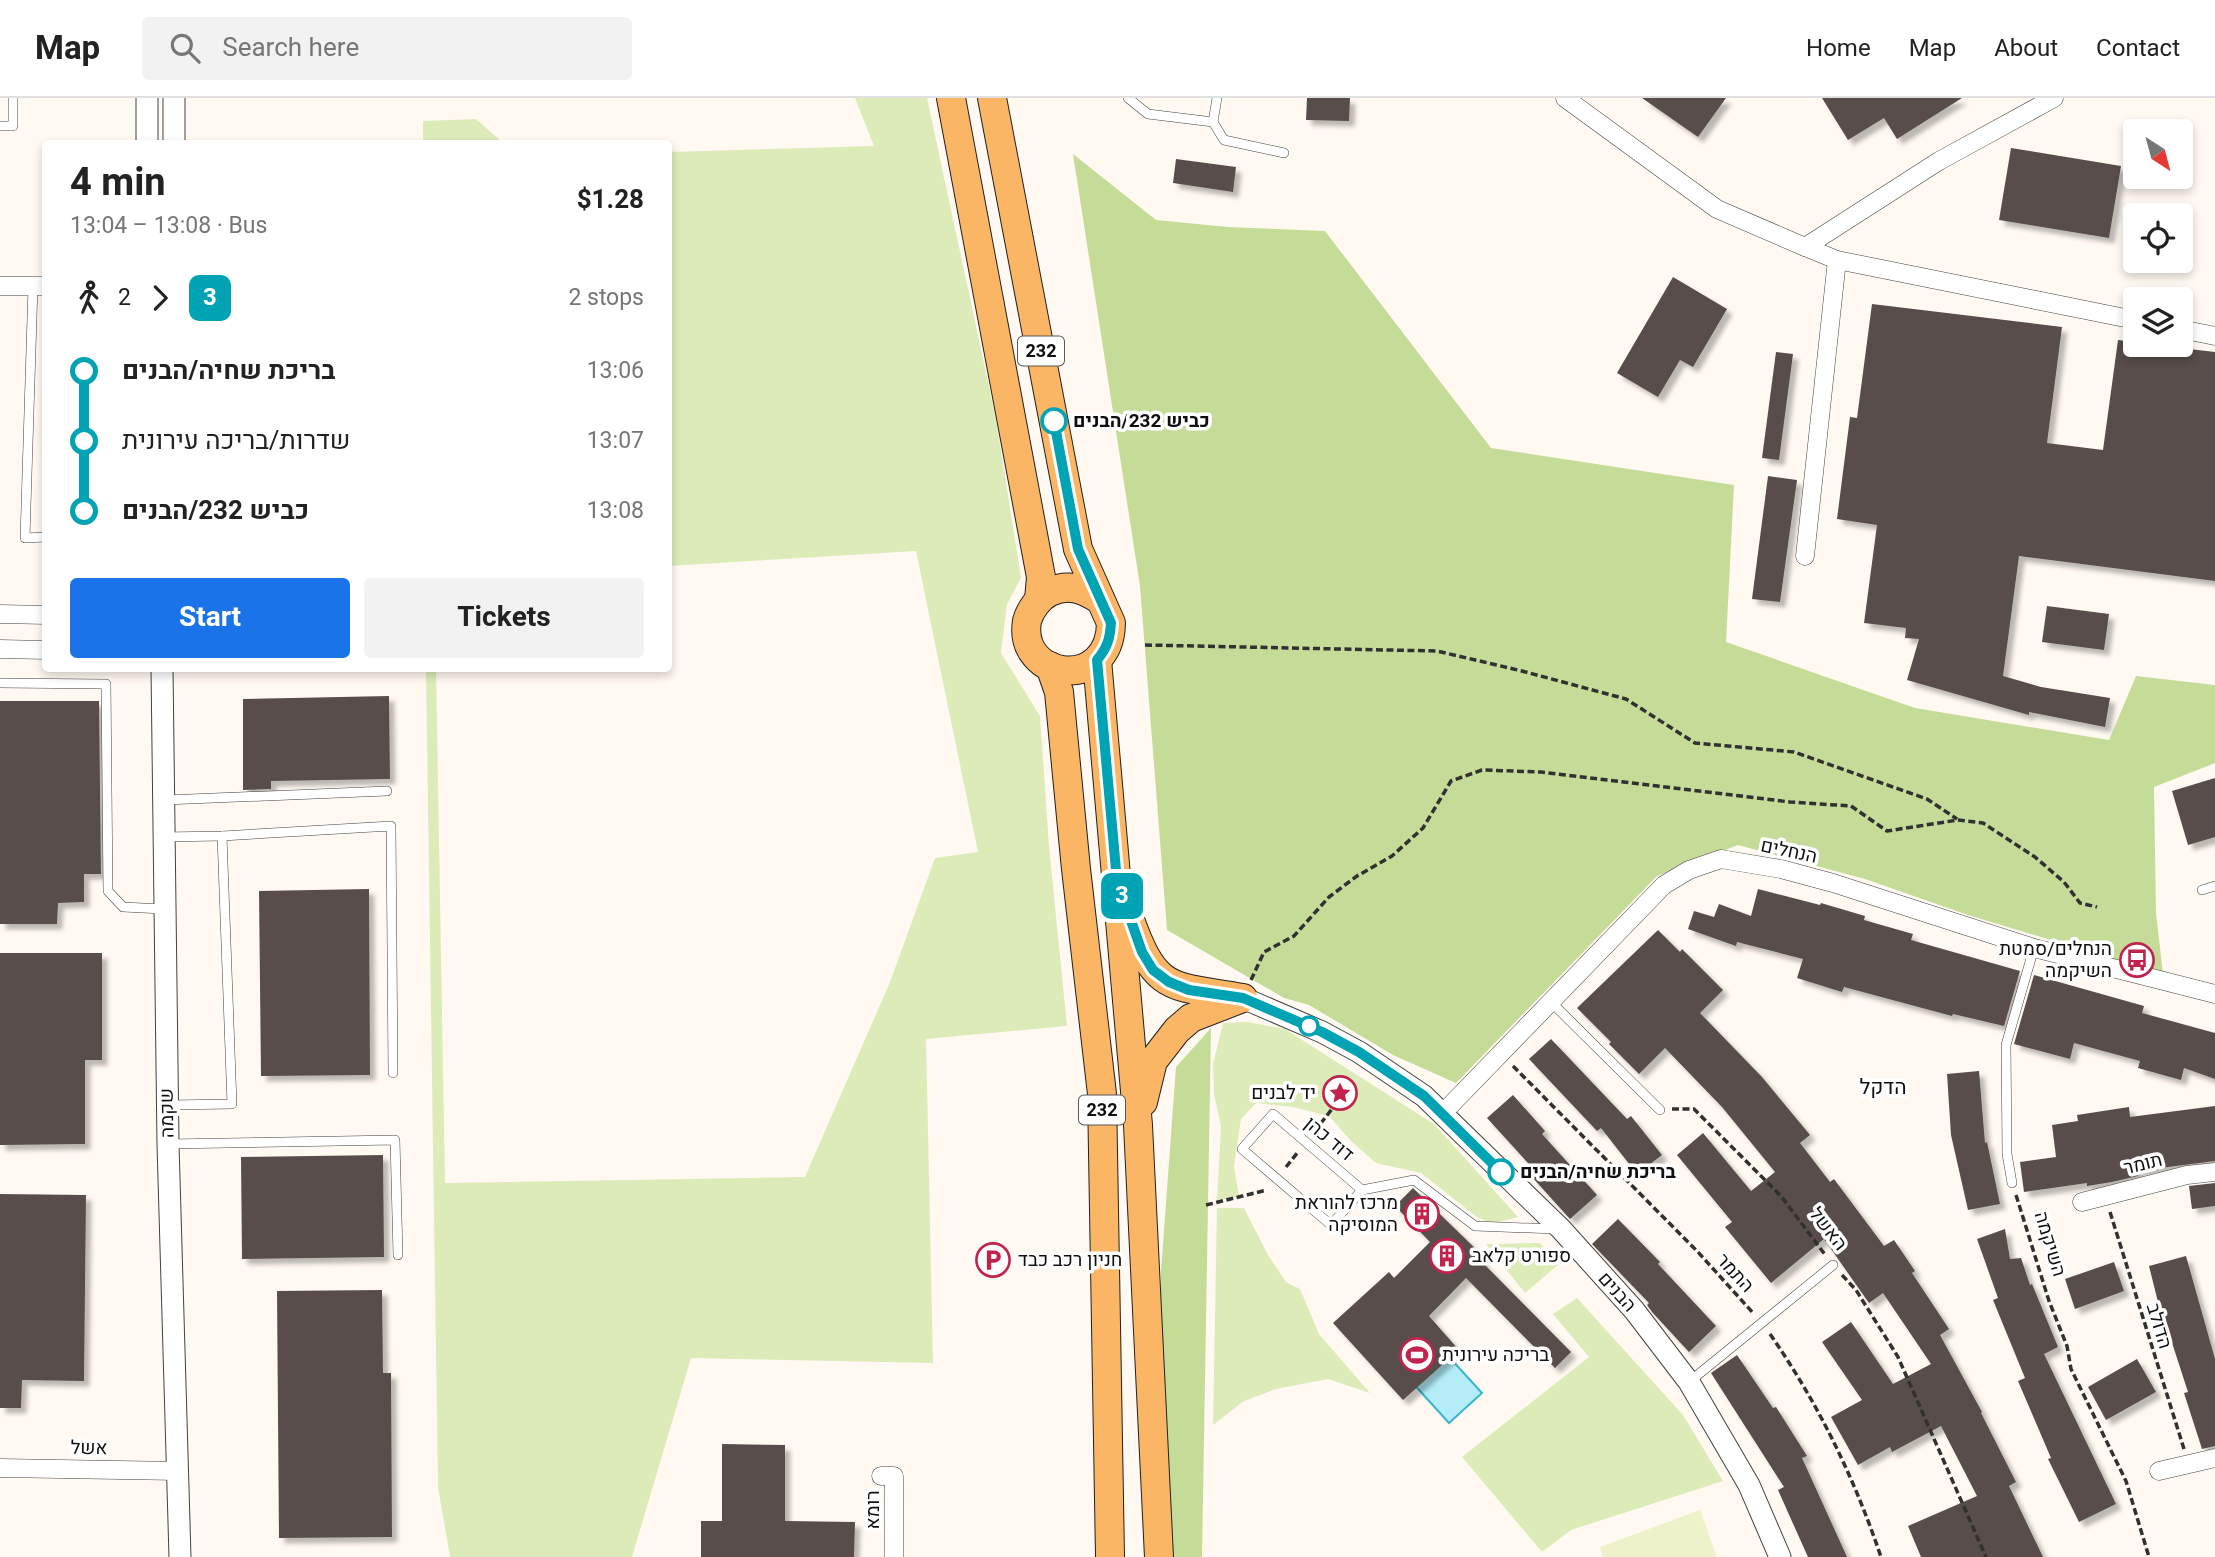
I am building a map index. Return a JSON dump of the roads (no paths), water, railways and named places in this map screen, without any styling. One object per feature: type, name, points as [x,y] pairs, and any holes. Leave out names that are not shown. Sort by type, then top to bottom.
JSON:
[{"type":"main road","name":"232","points":[[951,98],[1041,577],[1039,600]]},
{"type":"main road","name":"232","points":[[992,98],[1078,549],[1100,600]]},
{"type":"main road","points":[[1074,587],[1087,591],[1100,600],[1111,623],[1107,648],[1097,660],[1086,668],[1058,670],[1035,655],[1028,643],[1026,629],[1029,615],[1046,593],[1074,587]]},
{"type":"main road","name":"232","points":[[1097,660],[1138,1125],[1158,1557]]},
{"type":"main road","name":"232","points":[[1050,666],[1059,692],[1102,1094],[1110,1557]]},
{"type":"main road","points":[[1117,881],[1142,952],[1153,970],[1169,982],[1189,990],[1243,998]]},
{"type":"main road","points":[[1138,1125],[1153,1061],[1177,1030],[1201,1014],[1243,998]]},
{"type":"street","points":[[147,98],[147,140]]},
{"type":"street","points":[[174,98],[174,140]]},
{"type":"street","points":[[1565,98],[1717,209],[1837,260],[2123,318]]},
{"type":"street","points":[[1805,247],[1939,160],[2054,98]]},
{"type":"street","points":[[1805,556],[1837,260]]},
{"type":"street","points":[[0,285],[39,286]]},
{"type":"street","points":[[2193,332],[2215,336]]},
{"type":"street","points":[[0,614],[42,615]]},
{"type":"street","points":[[0,649],[42,650]]},
{"type":"street","name":"שקמה","points":[[162,672],[167,1105],[180,1557]]},
{"type":"street","name":"הנחלים","points":[[1441,1114],[1502,1055],[1664,886],[1689,870],[1721,859],[1781,869],[1833,883],[2034,948],[2215,994]]},
{"type":"street","name":"הבנים","points":[[1243,998],[1322,1032],[1359,1052],[1424,1096],[1561,1229],[1634,1310],[1689,1382],[1749,1485],[1780,1557]]},
{"type":"street","name":"תומר","points":[[2082,1202],[2187,1175],[2215,1172]]},
{"type":"street","points":[[2159,1471],[2215,1458]]},
{"type":"street","name":"אשל","points":[[0,1468],[178,1471]]},
{"type":"street","name":"רומא","points":[[881,1476],[894,1476],[894,1557]]},
{"type":"lane","points":[[0,126],[13,126],[13,98]]},
{"type":"lane","points":[[1128,98],[1148,114],[1213,122]]},
{"type":"lane","points":[[1217,98],[1213,122],[1224,140],[1284,153]]},
{"type":"lane","points":[[39,286],[25,538],[42,537]]},
{"type":"lane","points":[[0,682],[106,684],[108,891],[123,907],[165,909]]},
{"type":"lane","points":[[163,800],[387,791]]},
{"type":"lane","points":[[164,837],[391,826],[393,1073]]},
{"type":"lane","points":[[167,1105],[232,1104],[222,836]]},
{"type":"lane","points":[[2202,890],[2215,886]]},
{"type":"lane","points":[[2012,1183],[2007,1154],[2006,1045],[2034,948]]},
{"type":"lane","points":[[1552,1003],[1660,1110]]},
{"type":"lane","name":"דוד כהן","points":[[1273,1114],[1362,1190],[1331,1225],[1242,1149],[1273,1114]]},
{"type":"lane","points":[[168,1144],[395,1140],[398,1255]]},
{"type":"lane","points":[[1362,1190],[1414,1180],[1475,1226],[1561,1229]]},
{"type":"lane","points":[[1689,1382],[1833,1265]]},
{"type":"water","name":"בריכה עירונית","points":[[1385,1287],[1482,1393],[1449,1423],[1352,1316]]},
{"type":"place","name":"כביש 232/הבנים","points":[[1054,421]]},
{"type":"place","name":"הנחלים/סמטת השיקמה","points":[[2137,960]]},
{"type":"place","name":"יד לבנים","points":[[1340,1093]]},
{"type":"place","name":"בריכת שחיה/הבנים","points":[[1501,1172]]},
{"type":"place","name":"מרכז להוראת המוסיקה","points":[[1422,1214]]},
{"type":"place","name":"ספורט קלאב","points":[[1447,1256]]},
{"type":"place","name":"חניון רכב כבד","points":[[993,1260]]},
{"type":"place","name":"בריכה עירונית","points":[[1417,1355]]},
{"type":"district","name":"הדקל","points":[[1883,1087]]}]
